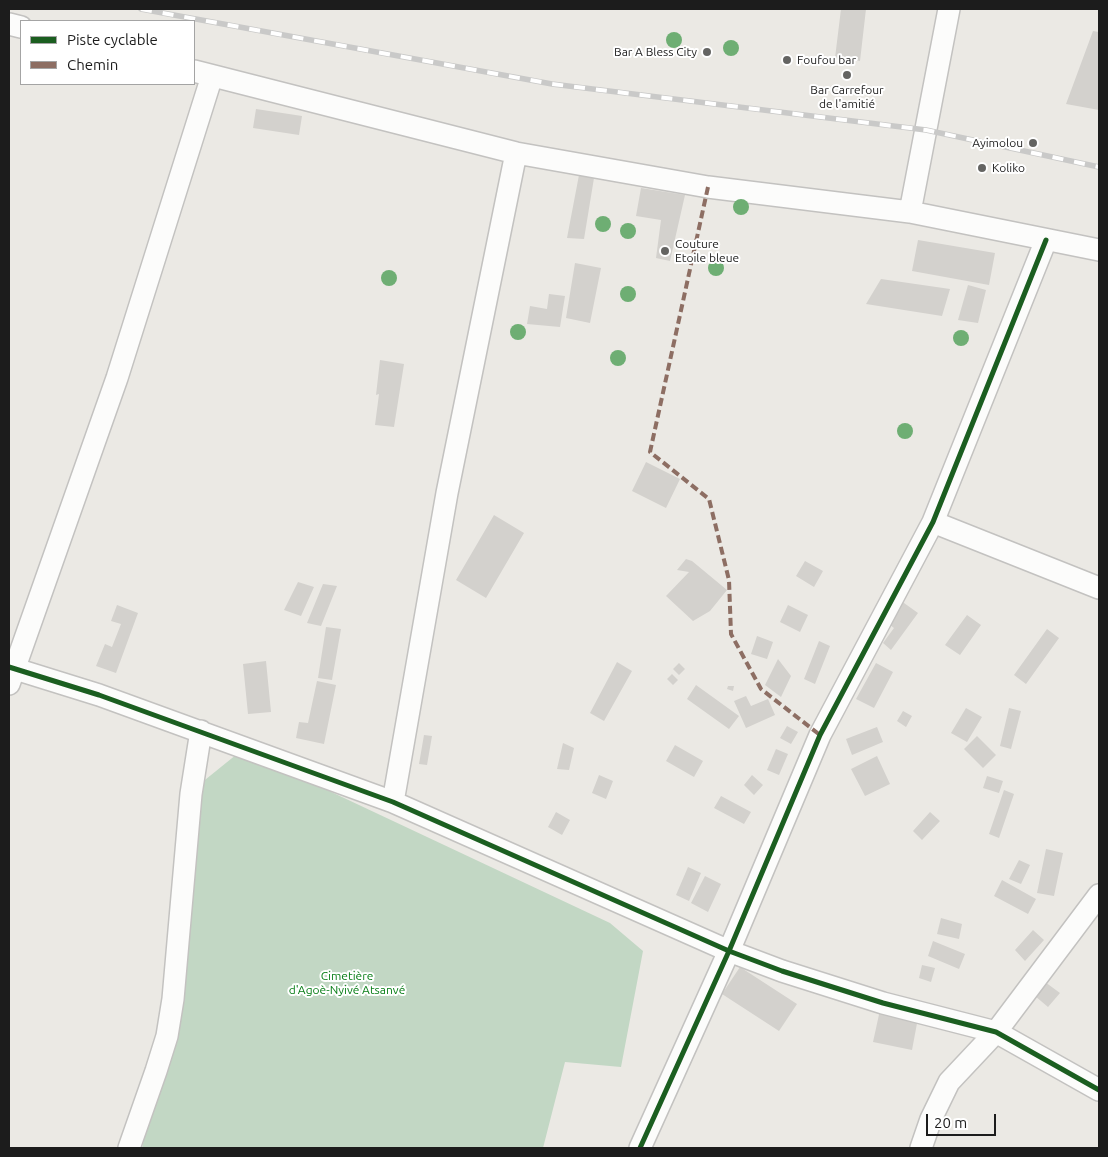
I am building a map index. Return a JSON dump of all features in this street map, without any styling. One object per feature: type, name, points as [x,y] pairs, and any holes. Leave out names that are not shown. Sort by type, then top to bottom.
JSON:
[{"type":"street","points":[[910,212],[949,9]]},
{"type":"street","points":[[1099,250],[910,212],[708,186],[516,153],[203,74],[117,378],[11,673],[99,694],[393,802],[729,951],[782,971],[883,1003],[996,1032],[1099,1090]]},
{"type":"street","points":[[393,802],[447,493],[516,153]]},
{"type":"street","points":[[640,1148],[729,951],[820,736],[933,522],[1046,240]]},
{"type":"street","points":[[933,522],[1099,588]]},
{"type":"street","points":[[129,1148],[167,1036],[173,999],[191,794],[201,731]]},
{"type":"street","points":[[921,1148],[931,1119],[949,1082],[996,1032],[1099,895]]},
{"type":"green space","name":"Cimetière d'Agoè-Nyivé Atsanvé","points":[[242,750],[610,923],[643,951],[621,1067],[565,1062],[543,1148],[142,1148],[179,994],[195,788]]},
{"type":"building","points":[[841,9],[866,9],[860,61],[835,58]]},
{"type":"building","points":[[1093,31],[1099,32],[1099,110],[1066,104]]},
{"type":"building","points":[[256,109],[302,116],[299,135],[253,128]]},
{"type":"building","points":[[579,175],[594,178],[584,239],[567,238]]},
{"type":"building","points":[[641,188],[685,195],[670,261],[656,258],[661,220],[636,216]]},
{"type":"building","points":[[918,240],[995,253],[989,285],[912,271]]},
{"type":"building","points":[[575,263],[601,268],[590,323],[566,318]]},
{"type":"building","points":[[881,279],[950,289],[942,316],[866,304]]},
{"type":"building","points":[[968,285],[986,290],[978,323],[958,320]]},
{"type":"building","points":[[549,294],[565,296],[560,327],[527,324],[530,306],[547,309]]},
{"type":"building","points":[[380,360],[404,364],[394,427],[375,425],[379,394],[376,395]]},
{"type":"building","points":[[646,462],[680,479],[666,508],[632,491]]},
{"type":"building","points":[[494,515],[524,533],[486,598],[456,580]]},
{"type":"building","points":[[686,559],[692,561],[727,590],[710,611],[693,621],[666,596],[689,572],[677,570]]},
{"type":"building","points":[[805,561],[823,571],[814,587],[796,576]]},
{"type":"building","points":[[298,582],[314,587],[301,616],[284,610]]},
{"type":"building","points":[[323,584],[337,586],[321,626],[307,623]]},
{"type":"building","points":[[897,598],[918,613],[891,650],[883,643],[894,628],[882,619]]},
{"type":"building","points":[[117,605],[138,613],[116,673],[96,666],[105,644],[112,647],[121,624],[111,621]]},
{"type":"building","points":[[788,605],[808,615],[800,632],[780,622]]},
{"type":"building","points":[[967,615],[981,625],[960,655],[945,645]]},
{"type":"building","points":[[326,627],[341,629],[332,680],[318,678]]},
{"type":"building","points":[[1047,629],[1059,638],[1026,684],[1014,675]]},
{"type":"building","points":[[757,636],[773,642],[767,659],[751,654]]},
{"type":"building","points":[[819,641],[830,646],[815,684],[804,679]]},
{"type":"building","points":[[778,659],[791,676],[781,697],[765,685]]},
{"type":"building","points":[[266,661],[271,712],[248,714],[243,664]]},
{"type":"building","points":[[617,662],[632,671],[604,721],[590,713]]},
{"type":"building","points":[[679,663],[685,669],[679,675],[673,669]]},
{"type":"building","points":[[876,663],[893,672],[874,708],[856,699]]},
{"type":"building","points":[[672,674],[678,680],[673,685],[667,679]]},
{"type":"building","points":[[317,681],[336,685],[324,744],[296,738],[299,722],[308,723]]},
{"type":"building","points":[[696,685],[739,716],[729,729],[687,699]]},
{"type":"building","points":[[728,686],[734,686],[733,691],[727,689]]},
{"type":"building","points":[[746,696],[751,706],[768,699],[775,715],[746,728],[734,701]]},
{"type":"building","points":[[966,708],[982,717],[967,742],[951,733]]},
{"type":"building","points":[[1009,708],[1021,711],[1011,749],[1000,746]]},
{"type":"building","points":[[903,711],[912,716],[906,727],[897,721]]},
{"type":"building","points":[[787,726],[798,732],[791,744],[780,738]]},
{"type":"building","points":[[877,727],[883,742],[852,755],[846,739]]},
{"type":"building","points":[[424,735],[432,736],[427,765],[419,764]]},
{"type":"building","points":[[977,736],[996,755],[983,768],[964,749]]},
{"type":"building","points":[[563,743],[574,748],[569,770],[557,769]]},
{"type":"building","points":[[675,745],[703,761],[694,777],[666,761]]},
{"type":"building","points":[[776,749],[788,754],[779,775],[767,770]]},
{"type":"building","points":[[877,756],[890,784],[865,796],[851,769]]},
{"type":"building","points":[[599,775],[613,781],[606,799],[592,793]]},
{"type":"building","points":[[752,775],[763,785],[754,795],[744,785]]},
{"type":"building","points":[[987,776],[1003,781],[999,793],[983,788]]},
{"type":"building","points":[[1004,790],[1014,794],[999,838],[989,834]]},
{"type":"building","points":[[721,796],[751,812],[744,824],[714,808]]},
{"type":"building","points":[[556,812],[570,820],[562,835],[548,827]]},
{"type":"building","points":[[930,812],[940,821],[922,840],[913,831]]},
{"type":"building","points":[[1046,849],[1063,853],[1054,896],[1037,893]]},
{"type":"building","points":[[1019,860],[1030,865],[1021,884],[1009,879]]},
{"type":"building","points":[[688,867],[701,873],[689,901],[676,895]]},
{"type":"building","points":[[705,876],[721,884],[708,912],[691,903]]},
{"type":"building","points":[[1002,880],[1036,899],[1028,914],[994,896]]},
{"type":"building","points":[[941,918],[962,924],[959,939],[937,934]]},
{"type":"building","points":[[1033,930],[1044,940],[1025,961],[1015,950]]},
{"type":"building","points":[[933,941],[965,954],[959,969],[928,956]]},
{"type":"building","points":[[922,965],[935,968],[931,982],[919,978]]},
{"type":"building","points":[[740,967],[797,1004],[779,1031],[722,994]]},
{"type":"building","points":[[1045,982],[1060,993],[1048,1007],[1035,996]]},
{"type":"building","points":[[880,1010],[918,1018],[912,1050],[873,1042]]},
{"type":"railway","points":[[141,9],[552,84],[926,130],[1099,167]]},
{"type":"marked path","points":[[708,187],[650,452],[709,499],[729,580],[731,634],[761,689],[820,735]]},
{"type":"cycle path","points":[[640,1148],[729,951],[820,735],[933,522],[1046,240]]},
{"type":"cycle path","points":[[9,667],[99,695],[393,802],[729,951],[782,971],[883,1003],[996,1032],[1099,1090]]},
{"type":"place","name":"Bar A Bless City","points":[[707,52]]},
{"type":"place","name":"Foufou bar","points":[[787,60]]},
{"type":"place","name":"Bar Carrefour de l'amitié","points":[[847,75]]},
{"type":"place","name":"Ayimolou","points":[[1033,143]]},
{"type":"place","name":"Koliko","points":[[982,168]]},
{"type":"place","name":"Couture Etoile bleue","points":[[665,251]]}]
